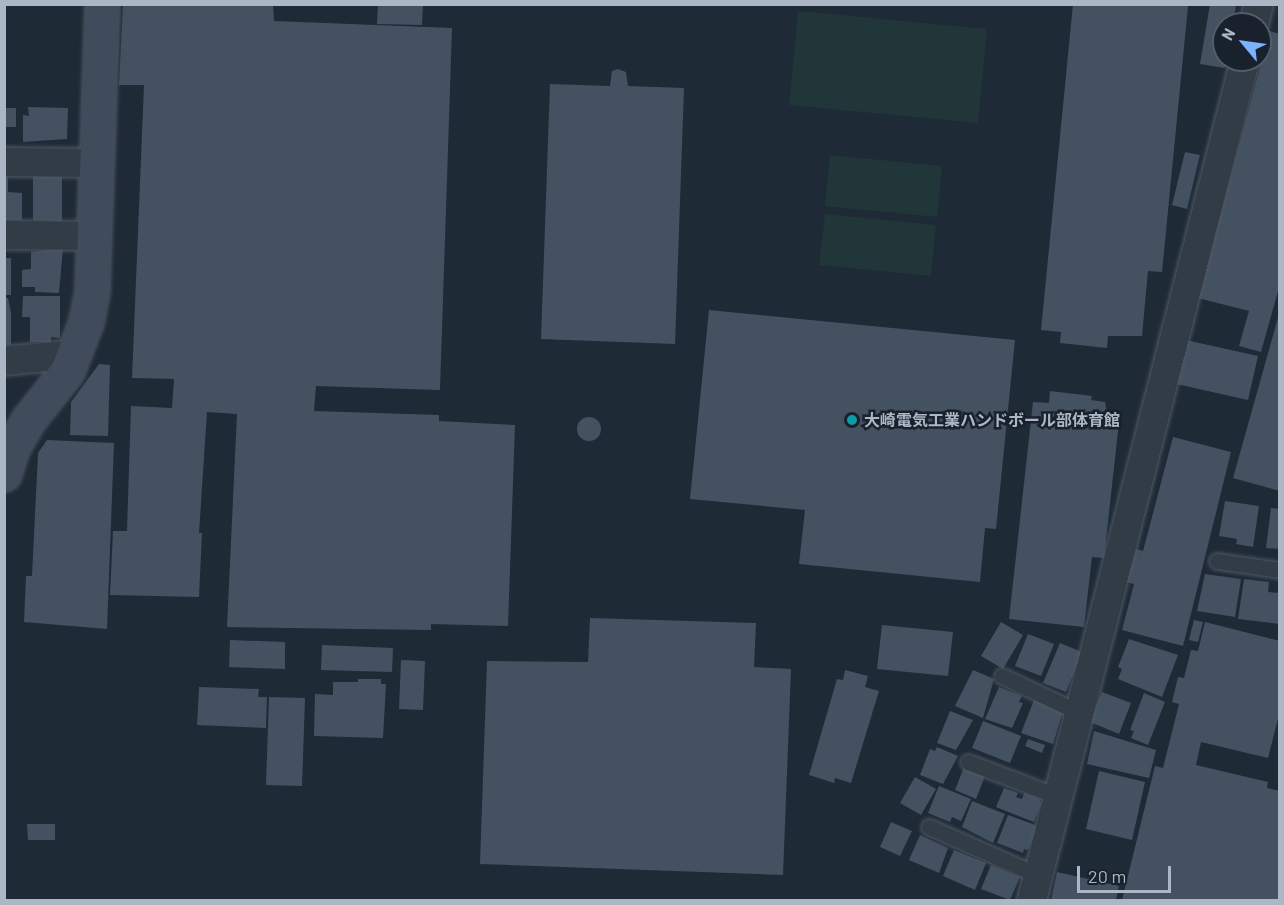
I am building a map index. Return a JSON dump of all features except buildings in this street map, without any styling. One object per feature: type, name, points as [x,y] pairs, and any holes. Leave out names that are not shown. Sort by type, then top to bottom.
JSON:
[{"type":"street","points":[[4,474],[12,448],[29,419],[67,371],[75,354],[92,290],[102,4]]},
{"type":"street","points":[[1035,888],[1242,72]]},
{"type":"street","points":[[4,162],[95,163]]},
{"type":"street","points":[[4,235],[93,236]]},
{"type":"street","points":[[4,361],[75,354]]},
{"type":"lane","points":[[1217,561],[1280,570]]},
{"type":"lane","points":[[1002,676],[1078,712]]},
{"type":"lane","points":[[968,762],[1057,796]]},
{"type":"lane","points":[[929,827],[1035,888]]},
{"type":"green space","points":[[798,11],[987,29],[978,123],[789,105]]},
{"type":"green space","points":[[830,155],[942,166],[937,217],[825,206]]},
{"type":"green space","points":[[825,214],[936,225],[931,276],[819,265]]},
{"type":"place","name":"大崎電気工業ハンドボール部体育館","points":[[852,420]]}]
